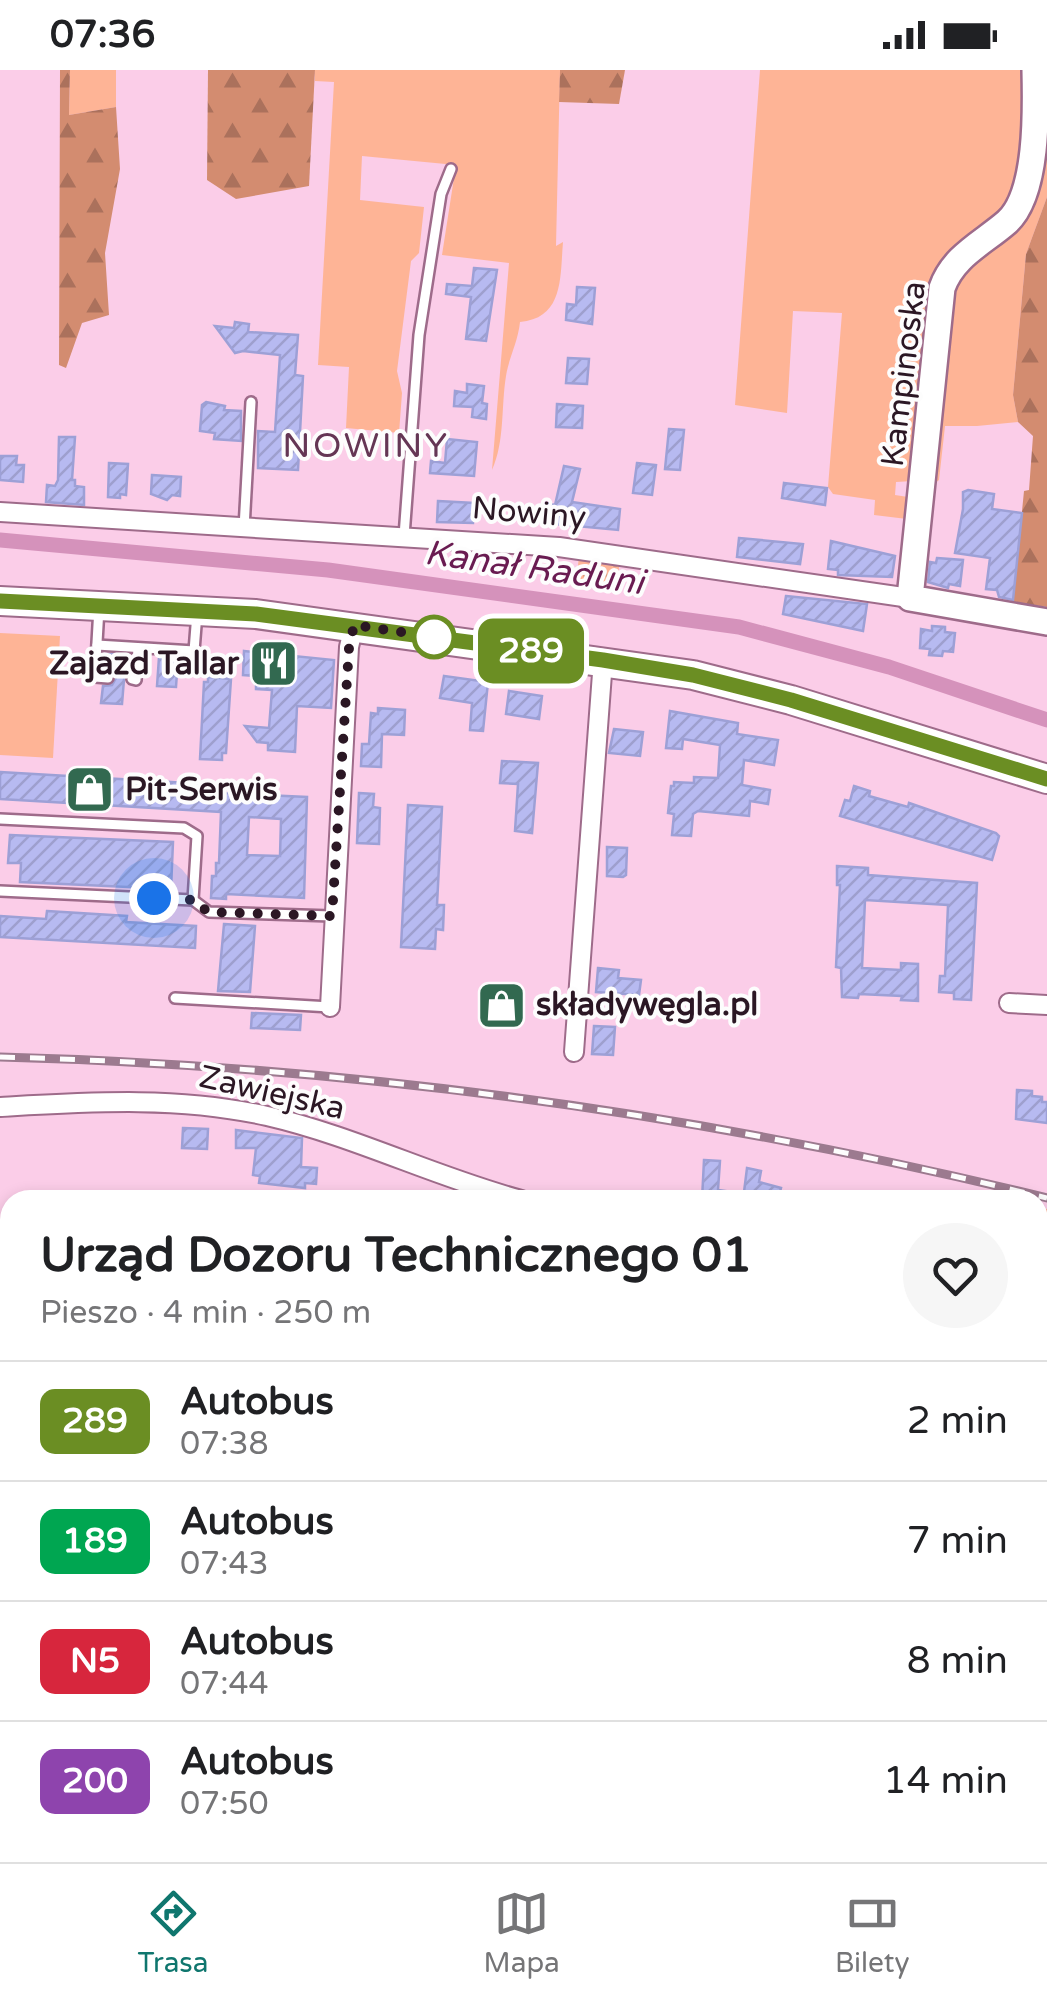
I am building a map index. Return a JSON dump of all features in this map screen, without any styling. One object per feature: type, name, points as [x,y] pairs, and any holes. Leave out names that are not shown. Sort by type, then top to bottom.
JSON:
[{"type":"main road","points":[[0,601],[197,610],[354,625],[693,675],[791,700],[1047,779]]},
{"type":"street","name":"Kampinoska","points":[[910,598],[942,288],[958,262],[1010,220],[1024,194],[1030,168],[1036,70]]},
{"type":"street","name":"Nowiny","points":[[0,512],[558,547],[1047,622]]},
{"type":"street","points":[[330,1007],[332,916],[349,648],[354,625]]},
{"type":"street","points":[[574,1052],[603,660]]},
{"type":"street","points":[[1009,1003],[1047,1006]]},
{"type":"street","name":"Zawiejska","points":[[0,1107],[168,1102],[219,1107],[318,1131],[466,1190]]},
{"type":"lane","points":[[404,536],[420,335],[438,209],[451,170]]},
{"type":"lane","points":[[244,528],[251,402]]},
{"type":"lane","points":[[99,605],[95,678],[108,678]]},
{"type":"lane","points":[[97,646],[194,651],[197,610]]},
{"type":"lane","points":[[132,679],[136,680],[138,648]]},
{"type":"lane","points":[[0,819],[184,828],[197,836],[193,900]]},
{"type":"lane","points":[[0,892],[193,900],[208,912],[332,916]]},
{"type":"lane","points":[[174,998],[330,1007]]},
{"type":"shaded area","points":[[70,70],[116,70],[116,107],[69,115]]},
{"type":"shaded area","points":[[315,70],[560,70],[556,246],[563,242],[560,282],[545,313],[520,322],[506,376],[501,435],[492,470],[509,263],[442,255],[456,165],[362,156],[360,200],[424,207],[419,253],[411,261],[397,371],[402,393],[399,433],[346,428],[349,367],[318,365],[334,82],[315,81]]},
{"type":"shaded area","points":[[760,70],[1027,70],[1018,184],[1000,215],[950,254],[913,481],[896,482],[895,495],[908,497],[907,519],[874,515],[875,500],[833,494],[828,487],[842,313],[793,311],[787,413],[735,405]]},
{"type":"shaded area","points":[[1047,70],[1047,197],[1026,254],[1013,395],[1018,422],[945,426],[939,480],[931,486],[954,278],[1016,223]]},
{"type":"shaded area","points":[[579,556],[620,562],[615,591],[576,584]]},
{"type":"shaded area","points":[[0,633],[60,636],[53,758],[0,755]]},
{"type":"green space","points":[[60,70],[70,70],[69,115],[116,107],[120,169],[105,253],[109,315],[82,323],[66,368],[59,365]]},
{"type":"green space","points":[[208,70],[315,70],[309,186],[236,199],[207,180]]},
{"type":"green space","points":[[560,70],[625,70],[619,104],[559,102]]},
{"type":"green space","points":[[1047,197],[1047,607],[1013,602],[1033,436],[1018,422],[1013,395],[1026,254]]},
{"type":"building","points":[[474,268],[497,270],[486,341],[466,339],[471,297],[446,294],[447,284],[472,286]]},
{"type":"building","points":[[577,287],[595,288],[592,324],[566,320],[567,304],[576,305]]},
{"type":"building","points":[[235,322],[249,324],[248,332],[298,335],[295,375],[303,376],[298,470],[258,468],[258,431],[275,432],[280,355],[235,353],[215,326],[234,328]]},
{"type":"building","points":[[568,358],[589,359],[587,384],[566,383]]},
{"type":"building","points":[[467,384],[484,386],[482,403],[487,404],[486,419],[472,417],[473,407],[454,406],[455,391],[467,393]]},
{"type":"building","points":[[206,402],[225,406],[224,410],[241,411],[241,441],[214,439],[215,433],[200,431],[202,405]]},
{"type":"building","points":[[557,404],[583,406],[582,428],[556,427]]},
{"type":"building","points":[[669,429],[684,430],[680,470],[665,469]]},
{"type":"building","points":[[59,437],[75,437],[72,480],[75,486],[84,487],[84,505],[46,502],[47,485],[55,486],[58,480]]},
{"type":"building","points":[[447,439],[477,442],[474,476],[430,473],[431,461],[445,463]]},
{"type":"building","points":[[0,456],[17,456],[16,465],[24,465],[23,482],[0,480]]},
{"type":"building","points":[[109,463],[128,464],[126,495],[120,494],[120,498],[108,497]]},
{"type":"building","points":[[637,463],[656,465],[652,495],[633,493]]},
{"type":"building","points":[[564,466],[580,469],[572,502],[620,509],[618,530],[543,523],[546,503],[555,505]]},
{"type":"building","points":[[152,475],[181,477],[180,496],[172,495],[167,500],[151,494]]},
{"type":"building","points":[[784,483],[827,488],[825,505],[782,498]]},
{"type":"building","points":[[963,492],[994,494],[992,509],[1022,513],[1013,600],[999,597],[997,590],[986,589],[990,558],[955,553]]},
{"type":"building","points":[[438,501],[474,503],[473,523],[437,522]]},
{"type":"building","points":[[739,538],[803,544],[800,564],[737,557]]},
{"type":"building","points":[[831,541],[895,556],[892,577],[838,575],[838,570],[828,569]]},
{"type":"building","points":[[937,558],[963,560],[960,586],[949,584],[948,588],[928,582],[930,562],[936,563]]},
{"type":"building","points":[[786,596],[867,604],[863,631],[783,614]]},
{"type":"building","points":[[932,626],[955,633],[953,652],[929,655],[930,649],[920,648],[921,629],[932,631]]},
{"type":"building","points":[[244,651],[334,660],[331,708],[297,706],[295,752],[268,750],[268,743],[257,742],[245,726],[269,728],[272,690],[256,689],[256,676],[243,675]]},
{"type":"building","points":[[105,654],[126,655],[122,704],[101,703],[103,686],[112,685],[116,678],[112,671],[104,670]]},
{"type":"building","points":[[159,657],[178,658],[176,687],[157,686]]},
{"type":"building","points":[[444,676],[488,682],[483,731],[470,730],[472,703],[440,698]]},
{"type":"building","points":[[208,677],[231,679],[226,753],[222,753],[222,760],[200,759],[204,682],[208,682]]},
{"type":"building","points":[[509,691],[542,696],[539,719],[506,714]]},
{"type":"building","points":[[378,708],[405,710],[404,735],[382,734],[381,767],[361,766],[362,744],[369,744],[371,713],[378,714]]},
{"type":"building","points":[[670,711],[738,723],[737,734],[778,740],[774,765],[744,760],[742,785],[770,790],[768,804],[750,801],[749,816],[698,811],[693,814],[691,836],[672,835],[674,814],[668,813],[671,786],[674,782],[694,783],[694,777],[718,778],[720,745],[683,739],[682,749],[666,748]]},
{"type":"building","points":[[614,729],[643,732],[640,756],[609,753]]},
{"type":"building","points":[[502,761],[538,763],[532,833],[515,831],[518,784],[500,783]]},
{"type":"building","points":[[0,772],[204,784],[203,792],[307,797],[304,898],[226,894],[226,899],[211,898],[212,876],[216,876],[219,863],[221,812],[0,799]],"holes":[[[249,817],[281,819],[280,856],[247,855]]]},
{"type":"building","points":[[854,786],[870,791],[869,796],[908,807],[909,803],[996,833],[999,836],[992,860],[840,816]]},
{"type":"building","points":[[359,793],[374,794],[373,807],[380,808],[379,844],[357,843]]},
{"type":"building","points":[[408,805],[442,807],[437,905],[444,905],[443,930],[436,929],[435,949],[401,947]]},
{"type":"building","points":[[10,835],[173,842],[171,889],[20,882],[21,863],[8,863]]},
{"type":"building","points":[[607,847],[627,848],[623,877],[607,876]]},
{"type":"building","points":[[837,866],[868,868],[868,875],[977,883],[971,1000],[954,999],[954,993],[939,992],[940,976],[945,976],[948,905],[865,900],[862,968],[901,970],[901,963],[918,964],[918,1001],[901,1000],[902,996],[842,997],[841,968],[836,967],[840,885]]},
{"type":"building","points":[[47,911],[127,916],[126,922],[196,926],[195,948],[0,937],[0,916],[46,919]]},
{"type":"building","points":[[224,924],[255,926],[250,992],[218,991]]},
{"type":"building","points":[[598,968],[619,970],[618,978],[641,980],[639,995],[596,992]]},
{"type":"building","points":[[252,1013],[301,1015],[300,1030],[251,1028]]},
{"type":"building","points":[[594,1026],[615,1027],[613,1055],[592,1054]]},
{"type":"building","points":[[1017,1090],[1032,1091],[1032,1096],[1047,1102],[1047,1123],[1016,1119]]},
{"type":"building","points":[[183,1128],[208,1129],[207,1149],[182,1148]]},
{"type":"building","points":[[236,1130],[302,1138],[301,1167],[317,1168],[316,1184],[305,1183],[305,1188],[259,1183],[260,1176],[253,1175],[256,1148],[236,1148]]},
{"type":"building","points":[[704,1160],[720,1161],[718,1190],[702,1190]]},
{"type":"building","points":[[747,1168],[761,1171],[759,1182],[781,1188],[780,1190],[744,1190]]},
{"type":"waterway","name":"Kanał Raduni","points":[[0,540],[328,570],[739,627],[889,667],[1047,720]]},
{"type":"railway","points":[[0,1057],[264,1071],[527,1099],[789,1142],[1013,1190]]},
{"type":"bus line","name":"289","points":[[0,601],[256,614],[693,675],[791,700],[1047,779]]},
{"type":"place","name":"Zajazd Tallar","points":[[274,664]]},
{"type":"place","name":"Pit-Serwis","points":[[90,790]]},
{"type":"place","name":"składywęgla.pl","points":[[501,1005]]},
{"type":"district","name":"NOWINY","points":[[366,446]]},
{"type":"route","points":[[154,898],[193,900],[208,912],[332,916],[349,648],[354,625],[434,637]]}]
